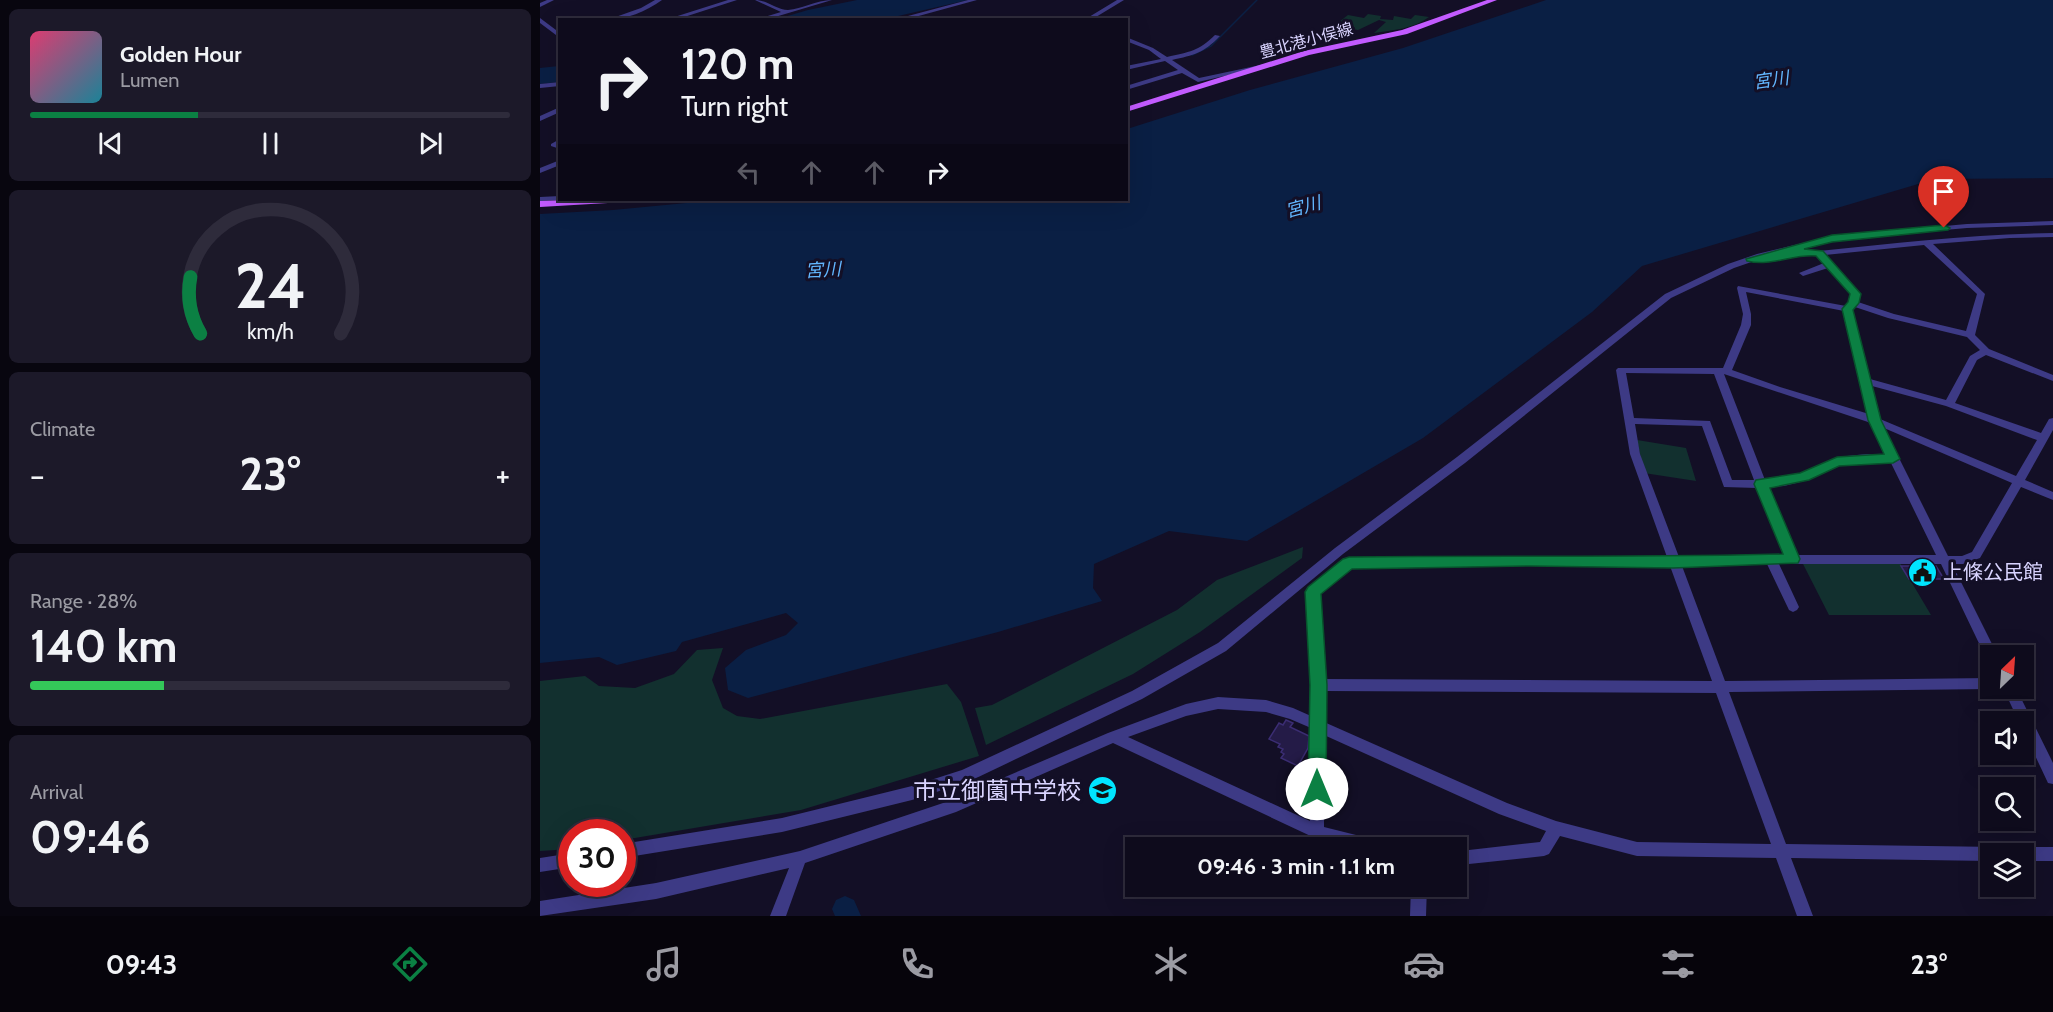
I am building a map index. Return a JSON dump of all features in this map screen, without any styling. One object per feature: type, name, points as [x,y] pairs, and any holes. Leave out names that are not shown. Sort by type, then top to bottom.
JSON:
[{"type":"main road","name":"豊北港小俣線","points":[[1128,110],[1265,66],[1340,45],[1396,34],[1494,0]]},
{"type":"main road","points":[[540,201],[558,201]]},
{"type":"street","points":[[540,5],[551,0]]},
{"type":"street","points":[[615,18],[643,9],[659,0]]},
{"type":"street","points":[[674,18],[734,0]]},
{"type":"street","points":[[758,0],[785,11]]},
{"type":"street","points":[[763,18],[829,0]]},
{"type":"street","points":[[903,18],[974,0]]},
{"type":"street","points":[[1090,18],[1121,0]]},
{"type":"street","points":[[540,20],[558,33]]},
{"type":"street","points":[[1128,68],[1199,51],[1217,36]]},
{"type":"street","points":[[1128,40],[1150,49],[1181,71],[1202,80],[1265,66]]},
{"type":"street","points":[[1128,87],[1181,71]]},
{"type":"street","points":[[540,86],[558,84]]},
{"type":"street","points":[[540,119],[558,110]]},
{"type":"street","points":[[540,171],[558,163]]},
{"type":"street","points":[[540,201],[558,198]]},
{"type":"street","points":[[636,850],[782,825],[912,793],[965,776],[1137,695],[1222,647],[1330,558],[1461,460],[1668,297],[1751,259],[1832,238],[1967,226],[2053,223]]},
{"type":"street","points":[[1751,259],[1765,261],[1803,252],[1819,253],[1926,242],[2053,235]]},
{"type":"street","points":[[1926,242],[1982,294],[1970,335]]},
{"type":"street","points":[[1819,253],[1856,294],[1850,306],[1875,420],[1986,645]]},
{"type":"street","points":[[1803,273],[1830,264]]},
{"type":"street","points":[[1792,559],[1761,484],[1723,371],[1746,326],[1747,314],[1741,288],[1850,306],[1970,335],[1986,351],[2053,378]]},
{"type":"street","points":[[1949,404],[1973,358],[1986,351]]},
{"type":"street","points":[[1805,916],[1723,687],[1673,562],[1635,454],[1622,370],[1723,371],[1875,420],[2053,496]]},
{"type":"street","points":[[1865,381],[1949,404],[2043,438]]},
{"type":"street","points":[[1630,420],[1705,419],[1728,484],[1784,482],[1804,477],[1837,461],[1893,459]]},
{"type":"street","points":[[1317,832],[1318,685],[1313,592],[1349,563],[1531,560],[1673,562],[1792,559],[1963,560],[1976,555],[2053,421]]},
{"type":"street","points":[[1771,560],[1793,607]]},
{"type":"street","points":[[1318,685],[1723,687],[1980,683]]},
{"type":"street","points":[[2014,699],[2053,778]]},
{"type":"street","points":[[540,909],[656,891],[800,858],[951,807],[1113,737],[1186,710],[1218,703],[1266,706],[1293,714],[1504,809],[1556,828],[1637,849],[1980,854]]},
{"type":"street","points":[[1113,737],[1317,832],[1337,837]]},
{"type":"street","points":[[1467,857],[1544,849],[1556,828]]},
{"type":"street","points":[[2034,854],[2053,854]]},
{"type":"street","points":[[778,916],[800,858]]},
{"type":"street","points":[[540,865],[558,862]]},
{"type":"street","points":[[1418,916],[1419,897]]},
{"type":"green space","points":[[1368,14],[1381,16],[1380,19],[1393,20],[1394,16],[1411,19],[1415,15],[1429,17],[1410,27],[1374,33],[1386,22],[1379,20],[1358,30],[1335,25],[1348,15],[1364,18]]},
{"type":"green space","points":[[1637,440],[1686,448],[1696,481],[1644,473]]},
{"type":"green space","points":[[1303,547],[1302,558],[1200,632],[1133,674],[986,745],[975,708],[992,705],[1177,610],[1217,580]]},
{"type":"green space","points":[[1899,561],[1931,615],[1829,615],[1802,562]]},
{"type":"green space","points":[[723,648],[712,680],[723,708],[737,716],[760,719],[947,684],[961,702],[979,756],[801,810],[636,838],[636,819],[558,819],[558,850],[540,851],[540,681],[585,676],[599,686],[635,688],[674,674],[697,650]]},
{"type":"water","points":[[857,0],[968,0],[889,18],[781,18]]},
{"type":"water","name":"宮川","points":[[1546,0],[2053,0],[2053,178],[1935,179],[1642,266],[1592,312],[1423,438],[1247,541],[1169,531],[1094,564],[1093,588],[1102,601],[998,632],[748,698],[728,690],[725,668],[746,650],[786,635],[798,623],[786,613],[682,642],[676,651],[617,665],[599,657],[540,663],[540,214],[708,201],[1128,201],[1128,129],[1250,90],[1403,48]]},
{"type":"water","points":[[558,66],[558,82],[540,84],[540,68]]},
{"type":"building","name":"上條公民館","points":[[1901,566],[1936,566],[1944,579],[1909,579]]},
{"type":"building","points":[[1286,720],[1293,723],[1290,727],[1309,736],[1308,748],[1298,766],[1281,758],[1284,754],[1281,752],[1283,749],[1278,747],[1280,744],[1269,739],[1279,723],[1283,725]]},
{"type":"waterway","points":[[1192,55],[1211,46],[1257,0]]},
{"type":"waterway","points":[[845,909],[848,916]]},
{"type":"place","name":"上條公民館","points":[[1922,572]]},
{"type":"place","name":"市立御薗中学校","points":[[1102,791]]},
{"type":"route","points":[[1317,789],[1318,685],[1313,592],[1349,563],[1531,560],[1673,562],[1792,559],[1761,484],[1804,477],[1837,461],[1867,458],[1893,459],[1875,420],[1848,309],[1856,294],[1819,253],[1803,252],[1765,261],[1751,259],[1832,238],[1944,228]]}]
